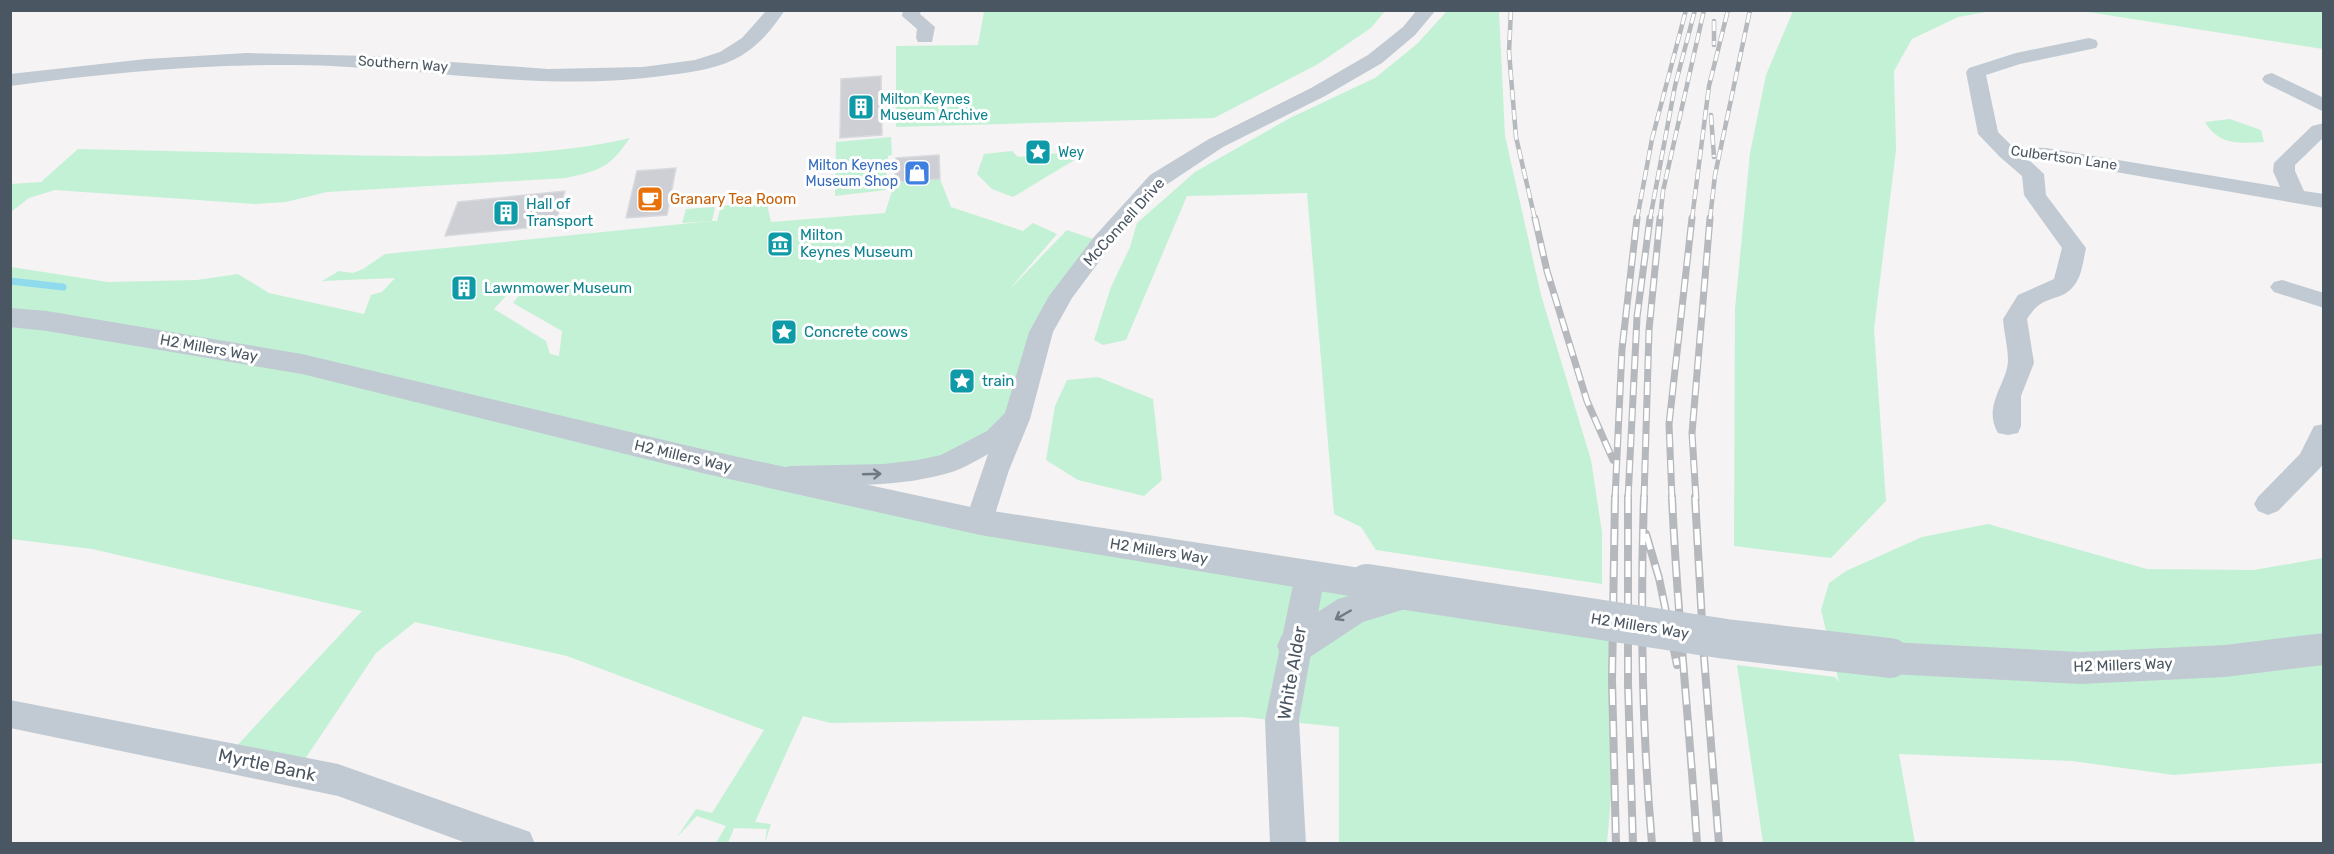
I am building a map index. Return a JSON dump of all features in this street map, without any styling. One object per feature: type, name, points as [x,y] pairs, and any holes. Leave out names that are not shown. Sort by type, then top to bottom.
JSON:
[{"type":"street","name":"Southern Way","points":[[10,80],[129,66],[235,59],[346,60],[518,74],[596,76],[654,72],[693,66],[727,56],[759,35],[777,10]]},
{"type":"street","points":[[912,10],[911,16],[926,27],[925,38]]},
{"type":"street","name":"McConnell Drive","points":[[980,522],[995,470],[1019,412],[1041,332],[1061,296],[1102,242],[1158,180],[1216,142],[1318,92],[1375,59],[1409,31],[1427,10]]},
{"type":"street","name":"Culbertson Lane","points":[[2089,44],[2016,59],[1976,72],[1988,134],[2007,153],[2046,154],[2324,201]]},
{"type":"street","points":[[2272,79],[2324,106]]},
{"type":"street","points":[[2295,196],[2284,171],[2285,163],[2319,130],[2324,129]]},
{"type":"street","points":[[2007,153],[2033,174],[2035,195],[2074,248],[2069,274],[2062,284],[2027,300],[2015,320],[2021,363],[2008,396],[2008,426]]},
{"type":"street","points":[[2282,287],[2324,301]]},
{"type":"street","name":"H2 Millers Way","points":[[10,318],[47,321],[302,364],[771,476],[980,522],[1725,639],[1890,658],[2081,668],[2225,661],[2324,649]]},
{"type":"street","points":[[771,476],[885,474],[948,463],[997,438],[1019,412]]},
{"type":"street","points":[[2268,504],[2311,460],[2324,433]]},
{"type":"street","name":"White Alder","points":[[1288,843],[1282,720],[1310,575]]},
{"type":"street","points":[[1296,646],[1351,610],[1418,592]]},
{"type":"street","name":"Myrtle Bank","points":[[10,714],[338,780],[517,843]]},
{"type":"green space","points":[[984,10],[1385,11],[1371,28],[1318,64],[1214,118],[896,127],[896,46],[978,45]]},
{"type":"green space","points":[[1447,11],[1499,11],[1505,136],[1541,295],[1591,460],[1602,532],[1602,584],[1376,550],[1361,527],[1334,514],[1307,193],[1187,196],[1126,340],[1103,345],[1094,340],[1111,287],[1130,247],[1137,223],[1195,172],[1290,118],[1375,78],[1417,44]]},
{"type":"green space","points":[[1793,11],[1992,11],[1958,17],[1912,39],[1894,71],[1896,150],[1874,329],[1886,501],[1831,558],[1734,546],[1735,309],[1750,153],[1766,75]]},
{"type":"green space","points":[[2082,11],[2323,11],[2323,49]]},
{"type":"green space","points":[[2230,119],[2261,130],[2264,142],[2238,142],[2223,139],[2205,122]]},
{"type":"green space","points":[[891,137],[892,155],[888,156],[886,190],[835,196],[836,142]]},
{"type":"green space","points":[[630,138],[610,162],[588,173],[566,178],[327,192],[286,202],[255,204],[55,190],[29,198],[11,212],[11,184],[41,182],[78,149],[450,156],[560,150]]},
{"type":"green space","points":[[1059,147],[1083,147],[1081,156],[1013,197],[992,189],[977,174],[984,154],[1012,151],[1018,157],[1059,153]]},
{"type":"green space","points":[[940,179],[951,207],[1023,231],[1033,223],[1057,234],[1007,292],[1067,230],[1102,242],[1061,296],[1019,412],[948,463],[775,476],[1610,623],[1613,775],[1607,843],[1339,843],[1339,727],[1243,717],[831,723],[803,716],[755,822],[771,824],[765,843],[767,829],[734,828],[728,843],[716,843],[726,826],[697,816],[677,837],[696,809],[712,813],[764,730],[567,656],[415,622],[376,653],[301,765],[232,751],[362,611],[92,549],[11,539],[11,267],[108,282],[197,280],[238,274],[269,293],[364,314],[371,295],[382,292],[395,278],[322,281],[339,271],[353,273],[363,269],[385,254],[717,221],[721,206],[769,200],[768,209],[771,222],[885,213],[895,182]],"holes":[[[514,287],[524,289],[513,303],[562,331],[559,356],[550,354],[546,341],[494,309]]]},
{"type":"green space","points":[[715,207],[712,221],[682,223],[686,209]]},
{"type":"green space","points":[[1098,377],[1153,399],[1162,480],[1144,496],[1078,480],[1046,460],[1055,406],[1067,380]]},
{"type":"green space","points":[[1988,524],[2147,569],[2254,570],[2323,558],[2323,763],[2174,775],[2072,761],[1899,754],[1915,843],[1763,843],[1737,665],[1835,677],[1839,682],[1821,610],[1829,583],[1846,571],[1922,537]]},
{"type":"building","name":"Milton Keynes Museum Archive","points":[[881,76],[882,135],[840,138],[841,79]]},
{"type":"building","name":"Milton Keynes Museum Shop","points":[[939,155],[940,179],[895,182],[896,158]]},
{"type":"building","name":"Granary Tea Room","points":[[676,168],[667,215],[626,218],[637,171]]},
{"type":"building","name":"Hall of Transport","points":[[565,191],[555,225],[445,236],[458,202]]},
{"type":"waterway","points":[[10,281],[63,287]]},
{"type":"railway","points":[[1511,10],[1509,52],[1516,137],[1535,219]]},
{"type":"railway","points":[[1637,219],[1652,139],[1686,10]]},
{"type":"railway","points":[[1650,219],[1675,86],[1695,10]]},
{"type":"railway","points":[[1660,219],[1663,191],[1704,10]]},
{"type":"railway","points":[[1692,219],[1709,86],[1728,10]]},
{"type":"railway","points":[[1710,219],[1715,175],[1750,10]]},
{"type":"railway","points":[[1714,21],[1714,45]]},
{"type":"railway","points":[[1711,115],[1714,157]]},
{"type":"railway","points":[[1535,218],[1547,271],[1587,401],[1613,460]]},
{"type":"railway","points":[[1615,499],[1622,349],[1637,218]]},
{"type":"railway","points":[[1628,499],[1637,317],[1650,218]]},
{"type":"railway","points":[[1644,499],[1649,330],[1660,218]]},
{"type":"railway","points":[[1672,499],[1669,424],[1692,218]]},
{"type":"railway","points":[[1696,499],[1692,433],[1710,218]]},
{"type":"railway","points":[[1615,497],[1612,680],[1616,844]]},
{"type":"railway","points":[[1644,497],[1643,671],[1652,844]]},
{"type":"railway","points":[[1672,497],[1697,844]]},
{"type":"railway","points":[[1695,497],[1704,657],[1719,844]]},
{"type":"railway","points":[[1628,499],[1628,684],[1633,844]]},
{"type":"railway","points":[[1646,534],[1659,578],[1677,665]]},
{"type":"place","name":"Milton Keynes Museum Archive","points":[[861,107]]},
{"type":"place","name":"Wey","points":[[1038,152]]},
{"type":"place","name":"Milton Keynes Museum Shop","points":[[917,173]]},
{"type":"place","name":"Granary Tea Room","points":[[650,199]]},
{"type":"place","name":"Hall of Transport","points":[[506,213]]},
{"type":"place","name":"Milton Keynes Museum","points":[[780,244]]},
{"type":"place","name":"Lawnmower Museum","points":[[464,288]]},
{"type":"place","name":"Concrete cows","points":[[784,332]]},
{"type":"place","name":"train","points":[[962,381]]}]
